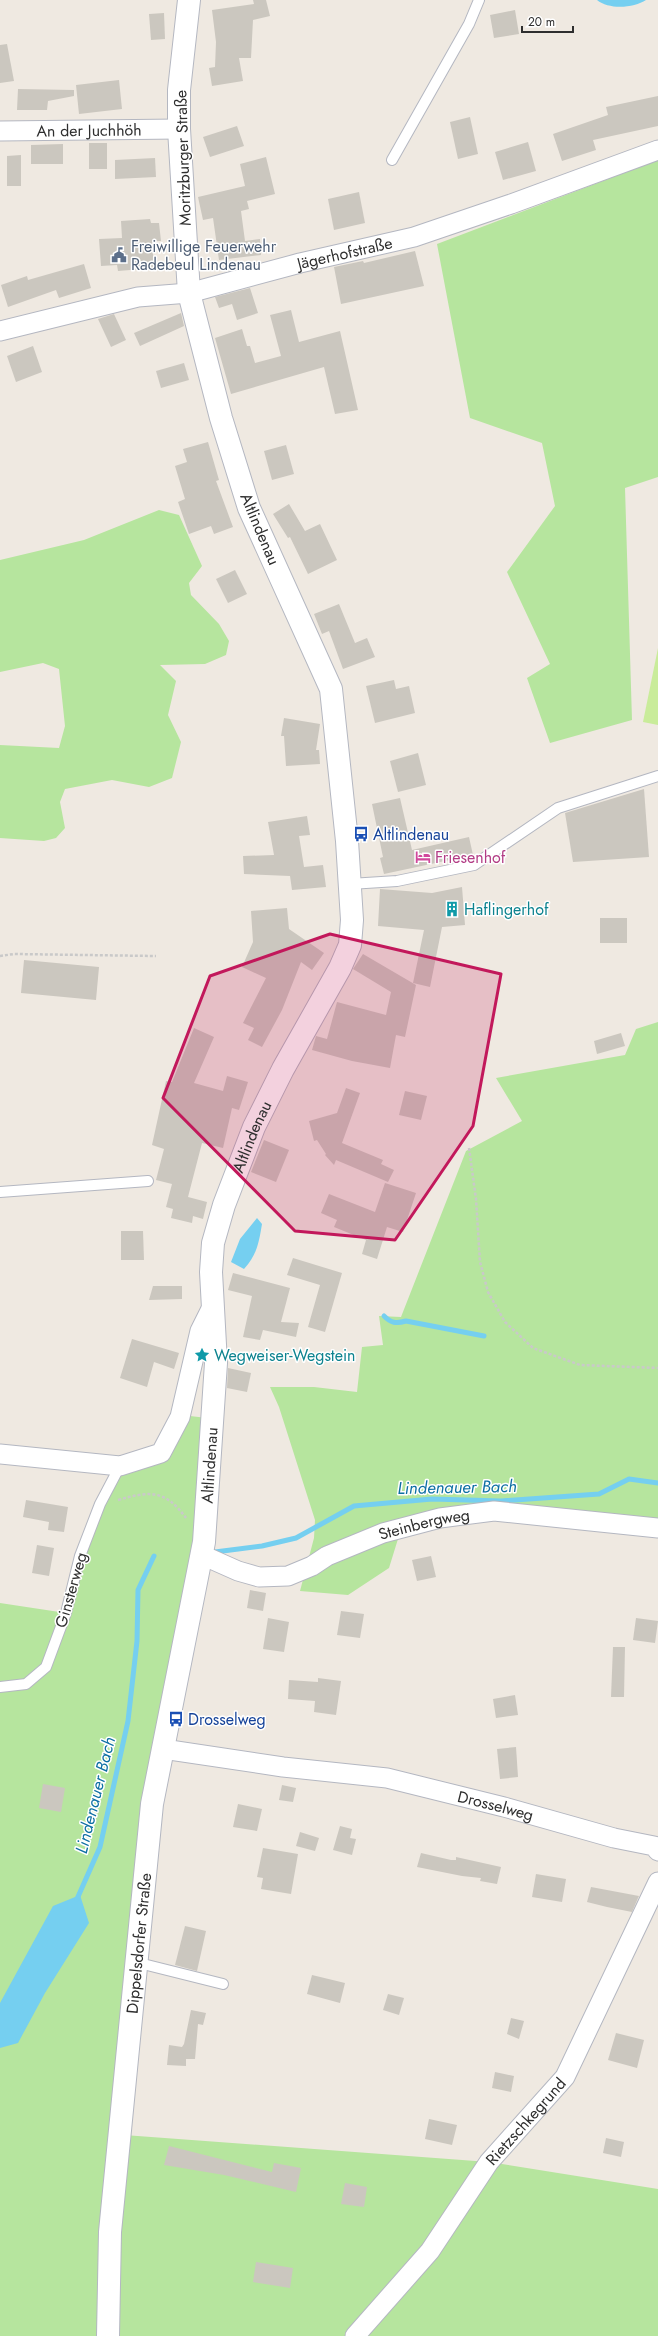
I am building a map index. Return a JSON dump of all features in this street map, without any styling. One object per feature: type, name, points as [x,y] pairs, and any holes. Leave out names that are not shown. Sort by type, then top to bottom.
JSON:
[{"type":"street","name":"Moritzburger Straße","points":[[189,0],[179,90],[179,129],[190,293]]},
{"type":"street","name":"An der Juchhöh","points":[[0,131],[179,129]]},
{"type":"street","name":"Jägerhofstraße","points":[[0,331],[138,297],[190,293],[300,263],[414,237],[511,204],[658,150]]},
{"type":"street","name":"Altlindenau","points":[[190,293],[221,418],[249,508],[331,689],[350,884],[352,920],[350,945],[340,968],[283,1070],[254,1127],[224,1205],[213,1243],[211,1272],[216,1363],[203,1548]]},
{"type":"street","points":[[0,1454],[120,1466],[161,1453],[180,1417],[200,1331],[213,1305]]},
{"type":"street","name":"Steinbergweg","points":[[203,1548],[238,1571],[259,1577],[288,1576],[312,1566],[327,1556],[383,1533],[440,1518],[494,1511],[658,1528]]},
{"type":"street","name":"Dippelsdorfer Straße","points":[[108,2336],[110,2232],[152,1804],[203,1548]]},
{"type":"street","name":"Drosselweg","points":[[163,1749],[283,1767],[387,1778],[504,1807],[614,1838],[654,1846],[658,1851]]},
{"type":"street","name":"Rietzschkegrund","points":[[355,2336],[430,2251],[488,2162],[565,2077],[658,1882]]},
{"type":"lane","points":[[392,160],[469,24],[479,0]]},
{"type":"lane","points":[[350,884],[397,881],[474,865],[558,808],[658,776]]},
{"type":"lane","points":[[0,1192],[148,1181]]},
{"type":"lane","name":"Ginsterweg","points":[[0,1687],[26,1684],[46,1667],[66,1613],[80,1556],[100,1504],[120,1466]]},
{"type":"lane","points":[[136,1962],[223,1984]]},
{"type":"path","points":[[0,956],[14,954],[156,956]]},
{"type":"path","points":[[469,1148],[476,1199],[480,1262],[488,1292],[505,1322],[533,1348],[580,1365],[658,1368]]},
{"type":"path","points":[[100,1504],[145,1493],[162,1496],[179,1508],[203,1548]]},
{"type":"highlighted area","points":[[330,934],[501,974],[473,1126],[395,1240],[295,1231],[163,1098],[210,976]]},
{"type":"green space","points":[[658,160],[658,477],[625,488],[632,720],[550,743],[527,678],[550,664],[507,572],[555,506],[542,443],[470,418],[437,244]]},
{"type":"green space","points":[[159,510],[179,515],[202,566],[189,583],[191,595],[219,624],[229,641],[226,655],[205,664],[160,665],[176,681],[168,715],[181,742],[172,778],[149,787],[112,780],[65,789],[60,802],[65,828],[56,838],[44,841],[0,838],[0,745],[59,748],[65,726],[59,669],[43,663],[0,672],[0,560],[84,540]]},
{"type":"green space","points":[[658,648],[658,725],[643,722]]},
{"type":"green space","points":[[658,1022],[658,1526],[494,1509],[402,1526],[389,1568],[348,1595],[300,1591],[314,1538],[315,1520],[279,1407],[270,1387],[314,1387],[357,1392],[362,1347],[383,1345],[379,1316],[401,1317],[466,1151],[522,1121],[496,1078],[625,1055],[636,1029]]},
{"type":"green space","points":[[190,1416],[207,1418],[197,1542],[177,1644],[103,2336],[0,2336],[0,1603],[66,1613],[80,1556],[120,1466],[165,1458]]},
{"type":"green space","points":[[124,2135],[489,2162],[658,2189],[658,2336],[114,2336]]},
{"type":"water","points":[[597,0],[646,0],[635,5],[615,7]]},
{"type":"water","points":[[257,1218],[262,1224],[258,1242],[252,1259],[244,1269],[231,1262],[240,1239]]},
{"type":"water","points":[[80,1895],[89,1923],[45,1993],[18,2043],[0,2048],[0,2003],[53,1906]]},
{"type":"building","points":[[253,0],[266,0],[270,16],[253,20],[251,58],[239,58],[243,81],[212,86],[209,68],[215,67],[216,42],[212,10],[254,4]]},
{"type":"building","points":[[515,10],[519,34],[494,38],[490,15]]},
{"type":"building","points":[[164,13],[165,39],[151,40],[149,14]]},
{"type":"building","points":[[7,44],[14,81],[0,83],[0,45]]},
{"type":"building","points":[[119,80],[122,109],[79,114],[76,85]]},
{"type":"building","points":[[18,89],[74,90],[74,96],[48,101],[47,110],[17,110]]},
{"type":"building","points":[[658,96],[658,126],[593,140],[596,150],[562,161],[553,134],[608,115],[606,107]]},
{"type":"building","points":[[470,117],[478,154],[458,159],[450,122]]},
{"type":"building","points":[[237,126],[244,146],[210,157],[203,137]]},
{"type":"building","points":[[528,142],[536,171],[503,180],[495,152]]},
{"type":"building","points":[[89,143],[107,143],[107,169],[89,169]]},
{"type":"building","points":[[63,144],[63,164],[31,164],[31,145]]},
{"type":"building","points":[[21,155],[21,186],[7,186],[7,156]]},
{"type":"building","points":[[266,157],[275,194],[247,201],[249,209],[241,211],[245,241],[260,239],[261,255],[219,260],[213,218],[203,220],[198,197],[245,186],[240,164]]},
{"type":"building","points":[[155,158],[156,177],[115,179],[115,160]]},
{"type":"building","points":[[359,192],[365,223],[334,230],[328,199]]},
{"type":"building","points":[[150,219],[151,223],[159,223],[161,241],[152,241],[154,268],[118,271],[117,265],[101,266],[99,239],[122,238],[121,221]]},
{"type":"building","points":[[415,251],[424,286],[341,304],[334,267],[363,261],[364,263]]},
{"type":"building","points":[[84,264],[91,288],[59,298],[56,290],[8,307],[1,285],[27,276],[28,280]]},
{"type":"building","points":[[250,288],[258,313],[237,320],[232,304],[219,308],[215,297]]},
{"type":"building","points":[[291,310],[299,342],[340,331],[358,410],[335,414],[324,367],[231,394],[215,338],[242,329],[247,346],[250,346],[255,363],[281,356],[270,315]]},
{"type":"building","points":[[181,313],[184,326],[140,346],[134,333]]},
{"type":"building","points":[[114,314],[126,340],[111,347],[98,319]]},
{"type":"building","points":[[33,346],[42,372],[16,382],[7,356]]},
{"type":"building","points":[[184,363],[189,380],[161,388],[156,371]]},
{"type":"building","points":[[208,442],[219,480],[216,481],[233,527],[214,534],[211,526],[189,534],[178,502],[185,499],[175,466],[187,462],[183,449]]},
{"type":"building","points":[[286,445],[294,474],[272,480],[264,451]]},
{"type":"building","points":[[289,504],[305,531],[320,524],[337,560],[308,574],[290,537],[288,538],[273,514]]},
{"type":"building","points":[[235,570],[247,594],[228,603],[216,579]]},
{"type":"building","points":[[339,604],[355,643],[367,638],[375,657],[343,669],[329,631],[322,634],[314,614]]},
{"type":"building","points":[[394,680],[396,689],[409,686],[415,713],[375,723],[366,686]]},
{"type":"building","points":[[284,718],[320,724],[316,750],[319,750],[320,764],[286,766],[284,736],[281,736]]},
{"type":"building","points":[[418,753],[426,785],[398,792],[390,761]]},
{"type":"building","points":[[644,789],[649,857],[573,862],[565,813]]},
{"type":"building","points":[[400,798],[412,850],[469,837],[473,855],[384,874],[380,858],[383,857],[372,804]]},
{"type":"building","points":[[307,816],[310,835],[299,836],[304,867],[323,865],[326,887],[292,890],[290,876],[244,874],[243,856],[274,855],[268,822]]},
{"type":"building","name":"Haflingerhof","points":[[462,887],[465,925],[442,927],[430,987],[413,983],[424,930],[378,926],[380,889],[432,893]]},
{"type":"building","points":[[287,908],[289,929],[324,953],[312,970],[301,962],[282,1010],[262,1047],[248,1040],[254,1028],[243,1023],[266,978],[242,967],[253,942],[251,911]]},
{"type":"building","points":[[600,918],[627,918],[627,943],[600,943]]},
{"type":"building","points":[[363,954],[416,985],[405,1037],[396,1035],[390,1068],[352,1061],[312,1050],[316,1036],[327,1039],[337,1002],[386,1015],[391,992],[353,969]]},
{"type":"building","points":[[24,960],[99,967],[96,1000],[21,993]]},
{"type":"building","points":[[194,1028],[214,1037],[194,1083],[223,1091],[227,1076],[248,1082],[239,1110],[232,1108],[223,1148],[202,1143],[188,1197],[207,1202],[203,1219],[193,1216],[192,1223],[171,1218],[173,1209],[166,1207],[172,1184],[156,1180],[164,1149],[152,1145],[166,1081],[172,1082]]},
{"type":"building","points":[[621,1033],[625,1046],[597,1054],[594,1041]]},
{"type":"building","points":[[346,1088],[360,1093],[342,1143],[383,1160],[381,1164],[394,1170],[388,1182],[336,1160],[334,1165],[325,1155],[326,1154],[317,1140],[314,1141],[309,1121],[337,1113]]},
{"type":"building","points":[[405,1091],[427,1096],[421,1120],[399,1115]]},
{"type":"building","points":[[264,1140],[289,1150],[276,1182],[251,1172]]},
{"type":"building","points":[[385,1183],[416,1193],[403,1232],[387,1227],[377,1259],[362,1254],[366,1240],[334,1227],[337,1220],[321,1213],[329,1194],[375,1212]]},
{"type":"building","points":[[121,1231],[143,1231],[144,1260],[121,1260]]},
{"type":"building","points":[[293,1258],[342,1273],[325,1332],[308,1327],[320,1285],[287,1275]]},
{"type":"building","points":[[233,1273],[290,1288],[281,1322],[299,1323],[296,1337],[263,1330],[260,1340],[243,1337],[252,1296],[228,1290]]},
{"type":"building","points":[[153,1286],[182,1286],[182,1299],[149,1300]]},
{"type":"building","points":[[132,1339],[179,1353],[174,1369],[154,1362],[147,1387],[120,1378]]},
{"type":"building","points":[[228,1368],[251,1373],[247,1392],[227,1388]]},
{"type":"building","points":[[26,1500],[68,1507],[64,1532],[48,1530],[49,1522],[23,1517]]},
{"type":"building","points":[[37,1545],[54,1548],[49,1576],[32,1573]]},
{"type":"building","points":[[431,1556],[436,1577],[417,1581],[412,1560]]},
{"type":"building","points":[[250,1590],[266,1593],[263,1611],[247,1608]]},
{"type":"building","points":[[341,1611],[364,1614],[360,1638],[337,1635]]},
{"type":"building","points":[[268,1618],[289,1622],[284,1652],[263,1649]]},
{"type":"building","points":[[636,1618],[658,1621],[655,1643],[633,1640]]},
{"type":"building","points":[[613,1647],[625,1647],[624,1697],[611,1697]]},
{"type":"building","points":[[318,1678],[341,1681],[336,1715],[314,1712],[315,1701],[288,1699],[289,1680],[318,1682]]},
{"type":"building","points":[[515,1695],[518,1715],[496,1718],[493,1699]]},
{"type":"building","points":[[516,1747],[518,1777],[500,1779],[497,1749]]},
{"type":"building","points":[[43,1784],[65,1788],[61,1812],[39,1808]]},
{"type":"building","points":[[282,1785],[296,1788],[293,1802],[279,1800]]},
{"type":"building","points":[[238,1804],[262,1809],[257,1831],[233,1827]]},
{"type":"building","points":[[340,1826],[352,1829],[350,1838],[356,1839],[352,1855],[333,1850]]},
{"type":"building","points":[[300,1832],[319,1838],[315,1851],[296,1846]]},
{"type":"building","points":[[263,1848],[298,1854],[291,1894],[261,1889],[263,1878],[257,1877]]},
{"type":"building","points":[[421,1853],[451,1860],[456,1860],[456,1857],[501,1867],[497,1884],[480,1881],[481,1878],[462,1876],[417,1867]]},
{"type":"building","points":[[536,1874],[566,1879],[562,1902],[532,1897]]},
{"type":"building","points":[[591,1887],[639,1896],[632,1912],[587,1902]]},
{"type":"building","points":[[185,1926],[206,1931],[197,1971],[175,1965]]},
{"type":"building","points":[[312,1975],[345,1983],[340,2003],[307,1994]]},
{"type":"building","points":[[388,1994],[404,1998],[399,2015],[383,2010]]},
{"type":"building","points":[[191,2010],[206,2013],[203,2025],[198,2024],[195,2059],[186,2059],[186,2066],[167,2065],[169,2045],[182,2047],[184,2044]]},
{"type":"building","points":[[511,2018],[524,2021],[519,2039],[507,2034]]},
{"type":"building","points":[[616,2033],[644,2040],[637,2068],[608,2060]]},
{"type":"building","points":[[495,2072],[514,2076],[511,2092],[492,2088]]},
{"type":"building","points":[[429,2119],[457,2125],[452,2145],[425,2139]]},
{"type":"building","points":[[606,2138],[624,2142],[621,2157],[603,2153]]},
{"type":"building","points":[[169,2146],[272,2172],[274,2163],[301,2168],[296,2192],[224,2175],[164,2165]]},
{"type":"building","points":[[345,2183],[367,2187],[364,2207],[341,2204]]},
{"type":"building","points":[[256,2262],[293,2268],[290,2288],[253,2282]]},
{"type":"waterway","points":[[384,1316],[394,1322],[406,1321],[484,1336]]},
{"type":"waterway","name":"Lindenauer Bach","points":[[215,1552],[262,1546],[296,1538],[354,1506],[432,1499],[501,1501],[599,1494],[629,1479],[658,1483]]},
{"type":"waterway","name":"Lindenauer Bach","points":[[77,1899],[100,1847],[128,1721],[137,1641],[138,1590],[154,1556]]},
{"type":"place","name":"Freiwillige Feuerwehr Radebeul Lindenau","points":[[119,255]]},
{"type":"place","name":"Altlindenau","points":[[361,834]]},
{"type":"place","name":"Friesenhof","points":[[423,857]]},
{"type":"place","name":"Haflingerhof","points":[[452,909]]},
{"type":"place","name":"Wegweiser-Wegstein","points":[[202,1355]]},
{"type":"place","name":"Drosselweg","points":[[176,1719]]}]
